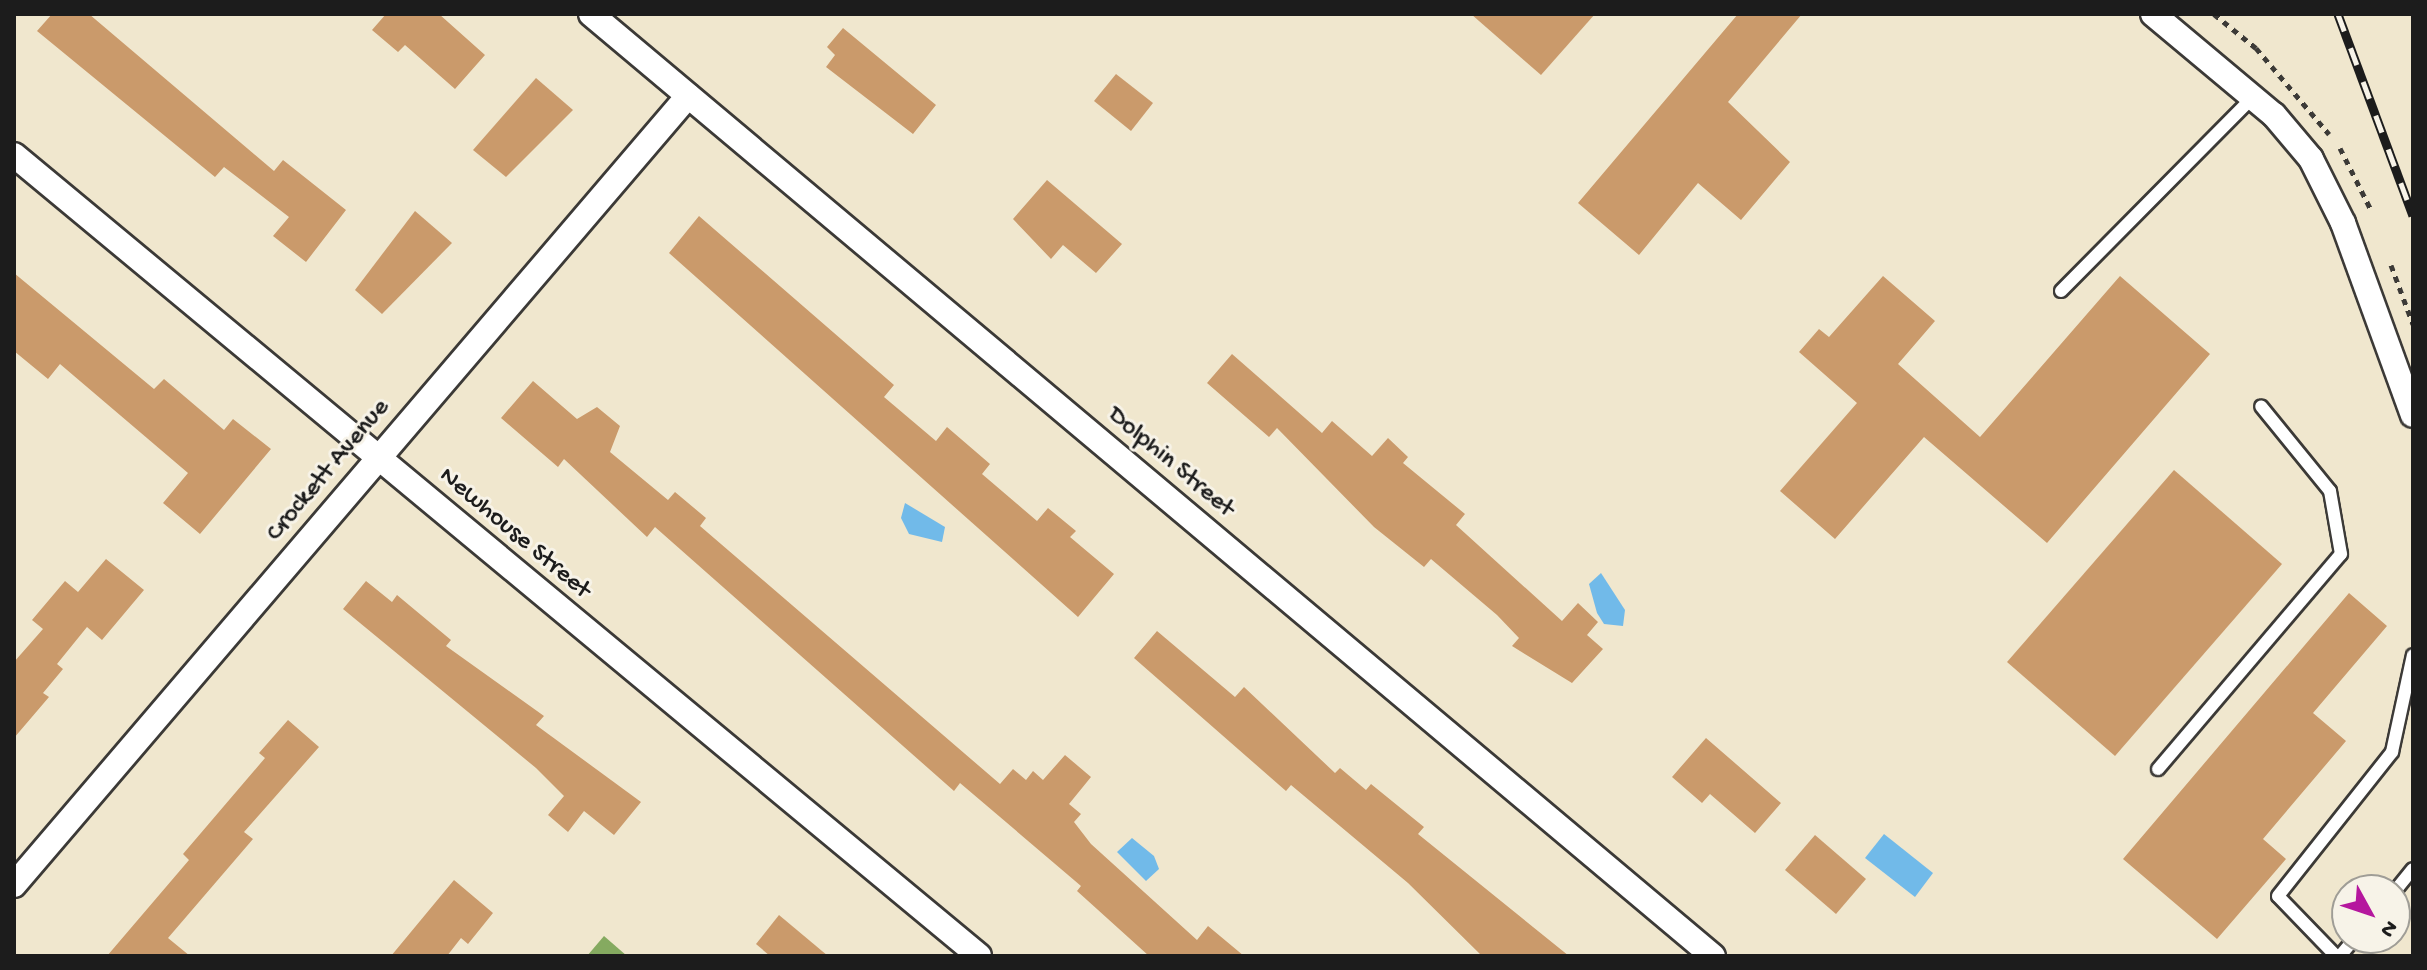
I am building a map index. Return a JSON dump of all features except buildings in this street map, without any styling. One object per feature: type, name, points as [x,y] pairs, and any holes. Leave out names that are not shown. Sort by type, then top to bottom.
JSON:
[{"type":"street","name":"Dolphin Street","points":[[591,14],[1713,956]]},
{"type":"street","points":[[2153,14],[2253,97],[2311,159],[2343,223],[2413,415]]},
{"type":"street","name":"Crockett Avenue","points":[[14,885],[688,96]]},
{"type":"street","name":"Newhouse Street","points":[[14,155],[979,956]]},
{"type":"lane","points":[[2061,291],[2253,97]]},
{"type":"lane","points":[[2158,769],[2341,554],[2330,491],[2261,406]]},
{"type":"lane","points":[[2338,956],[2278,896],[2392,752],[2413,655]]},
{"type":"green space","points":[[604,936],[627,956],[587,956]]},
{"type":"water","points":[[905,503],[945,527],[942,542],[909,534],[901,518]]},
{"type":"water","points":[[1601,573],[1625,610],[1623,626],[1604,624],[1597,613],[1589,584]]},
{"type":"water","points":[[1884,834],[1933,873],[1915,897],[1865,858]]},
{"type":"water","points":[[1132,838],[1154,856],[1159,869],[1146,881],[1117,852]]},
{"type":"railway","points":[[2338,14],[2413,216]]}]
